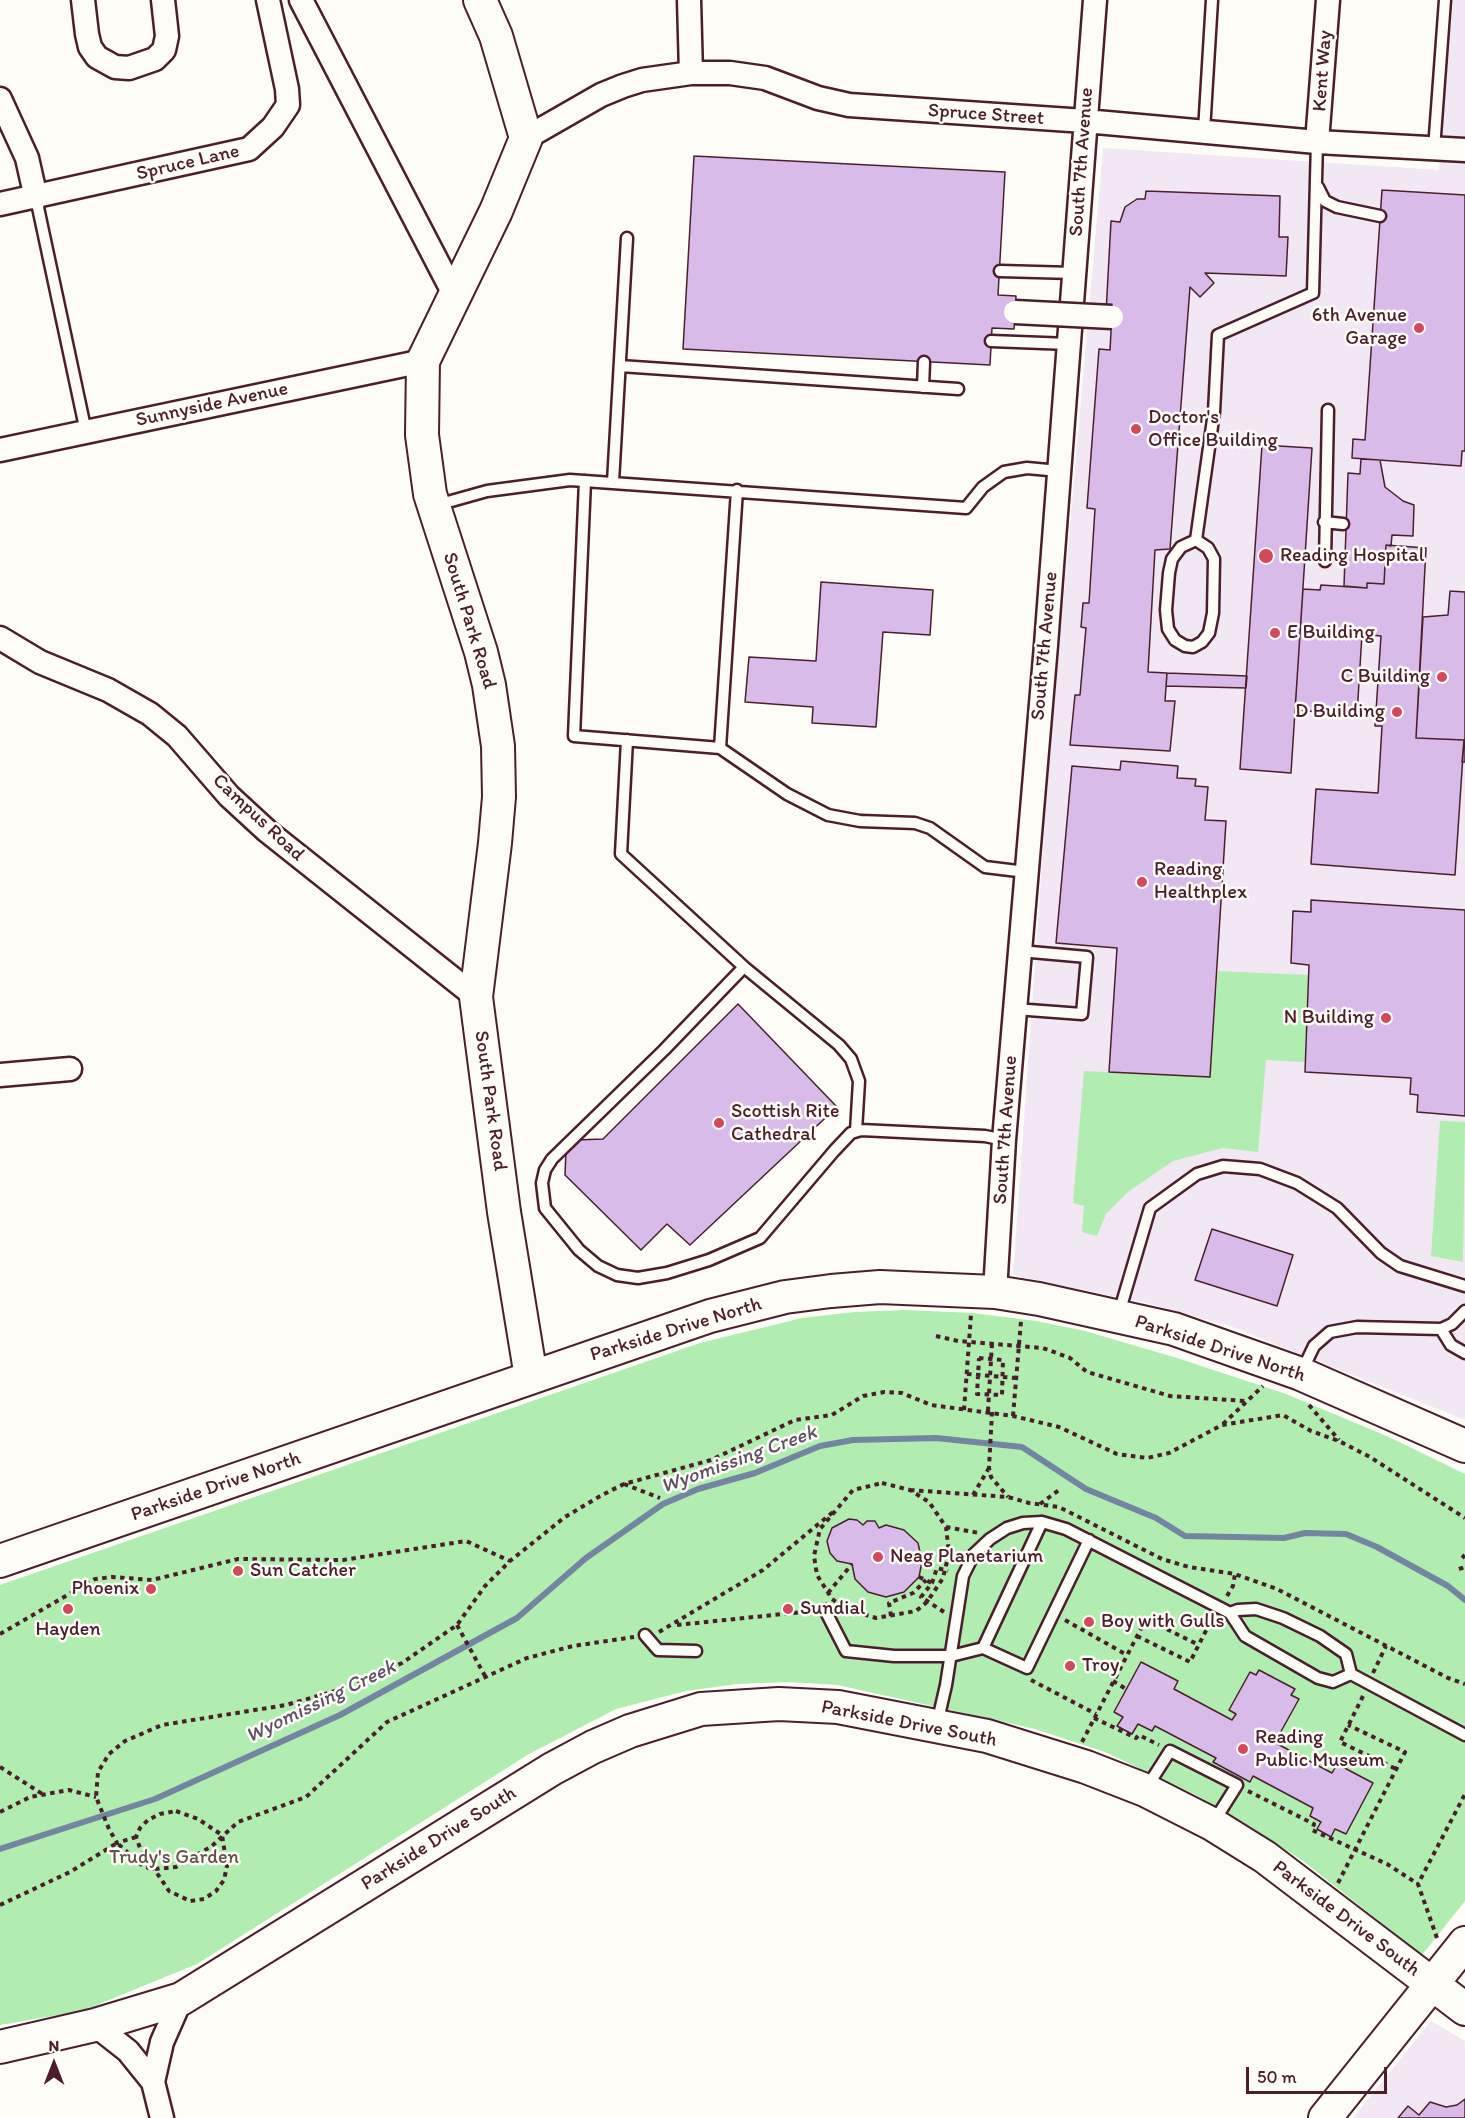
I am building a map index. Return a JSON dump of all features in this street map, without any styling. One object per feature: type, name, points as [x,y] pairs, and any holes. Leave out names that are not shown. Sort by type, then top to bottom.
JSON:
[{"type":"street","points":[[83,0],[90,47],[97,57],[115,67],[129,68],[155,59],[164,50],[167,36],[163,0]]},
{"type":"street","name":"Spruce Lane","points":[[0,204],[36,198],[249,149],[273,127],[288,105],[287,89],[268,0]]},
{"type":"street","points":[[301,0],[454,294]]},
{"type":"street","points":[[480,0],[496,36],[526,138]]},
{"type":"street","points":[[689,0],[691,74]]},
{"type":"street","name":"South 7th Avenue","points":[[983,1300],[1004,1140],[1095,0]]},
{"type":"street","name":"Kent Way","points":[[1317,142],[1328,0]]},
{"type":"street","name":"Spruce Street","points":[[526,138],[601,95],[622,86],[642,80],[691,74],[753,75],[819,98],[849,105],[1085,121],[1317,142],[1465,150]]},
{"type":"street","points":[[0,99],[27,158],[36,198]]},
{"type":"street","name":"South Park Road","points":[[526,138],[496,211],[423,361],[422,435],[426,475],[433,506],[481,652],[491,696],[498,746],[499,797],[495,843],[476,997],[504,1212],[531,1377]]},
{"type":"street","points":[[1015,312],[1112,317]]},
{"type":"street","name":"Sunnyside Avenue","points":[[0,450],[423,361]]},
{"type":"street","name":"Campus Road","points":[[0,638],[40,662],[108,690],[150,714],[177,736],[229,796],[267,831],[476,997]]},
{"type":"street","points":[[0,1075],[70,1069]]},
{"type":"street","name":"Parkside Drive North","points":[[0,1561],[710,1316],[785,1298],[880,1287],[1118,1316],[1174,1329],[1291,1379],[1465,1446]]},
{"type":"street","name":"Parkside Drive South","points":[[0,2048],[95,2025],[181,1999],[552,1769],[630,1731],[701,1709],[779,1704],[838,1707],[987,1736],[1086,1767],[1145,1790],[1212,1824],[1265,1857],[1465,2009]]},
{"type":"street","points":[[1325,2118],[1430,1984],[1452,1942]]},
{"type":"street","points":[[153,2082],[162,2042],[181,1999]]},
{"type":"street","points":[[95,2025],[128,2050],[153,2082],[162,2118]]},
{"type":"lane","points":[[1204,131],[1212,0]]},
{"type":"lane","points":[[1434,149],[1445,0]]},
{"type":"lane","points":[[1196,540],[1214,412],[1218,334],[1313,293],[1317,142]]},
{"type":"lane","points":[[1317,186],[1325,201],[1337,207],[1380,216]]},
{"type":"lane","points":[[36,198],[86,432]]},
{"type":"lane","points":[[613,482],[627,238]]},
{"type":"lane","points":[[1000,271],[1073,273]]},
{"type":"lane","points":[[991,341],[1069,344]]},
{"type":"lane","points":[[923,387],[924,362]]},
{"type":"lane","points":[[620,366],[958,389]]},
{"type":"lane","points":[[1325,561],[1328,410]]},
{"type":"lane","points":[[433,506],[508,488],[556,481],[585,481],[966,508],[983,487],[1004,472],[1027,468],[1059,471]]},
{"type":"lane","points":[[585,481],[574,736],[720,748],[787,794],[828,815],[860,822],[915,823],[930,828],[985,867],[1026,872]]},
{"type":"lane","points":[[720,748],[737,490]]},
{"type":"lane","points":[[1324,522],[1343,524]]},
{"type":"lane","points":[[1196,540],[1208,548],[1214,559],[1213,613],[1209,633],[1202,642],[1193,647],[1185,646],[1175,640],[1168,629],[1166,610],[1172,559],[1181,547],[1196,540]]},
{"type":"lane","points":[[627,740],[621,854],[744,967],[839,1045],[851,1059],[859,1081],[856,1131]]},
{"type":"lane","points":[[1015,1008],[1082,1014],[1087,957],[1020,951]]},
{"type":"lane","points":[[744,967],[664,1050],[552,1159],[542,1183],[545,1208],[579,1250],[598,1266],[618,1275],[638,1278],[667,1273],[709,1260],[760,1239],[834,1151],[851,1133],[856,1131],[985,1136],[1004,1140]]},
{"type":"lane","points":[[1118,1316],[1150,1208],[1197,1174],[1223,1166],[1260,1168],[1297,1183],[1337,1208],[1381,1253],[1400,1266],[1465,1286]]},
{"type":"lane","points":[[1291,1379],[1320,1338],[1336,1330],[1357,1327],[1441,1329],[1452,1324],[1465,1311]]},
{"type":"lane","points":[[1441,1329],[1451,1345],[1465,1353]]},
{"type":"lane","points":[[983,1648],[1042,1522]]},
{"type":"lane","points":[[937,1725],[951,1656],[963,1576],[974,1554],[990,1539],[1007,1528],[1042,1522],[1089,1540],[1230,1613],[1245,1636],[1318,1678],[1333,1682],[1351,1674]]},
{"type":"lane","points":[[825,1610],[846,1651],[894,1656],[951,1656],[983,1648],[1027,1668],[1089,1540]]},
{"type":"lane","points":[[1230,1613],[1256,1609],[1312,1632],[1346,1654],[1351,1674],[1465,1735]]},
{"type":"lane","points":[[645,1635],[658,1650],[696,1651]]},
{"type":"lane","points":[[1145,1790],[1170,1751],[1237,1785],[1212,1824]]},
{"type":"path","points":[[964,1410],[969,1341],[983,1300]]},
{"type":"path","points":[[1013,1416],[1021,1318]]},
{"type":"path","points":[[936,1336],[1043,1348],[1070,1358],[1088,1372],[1170,1396],[1245,1401]]},
{"type":"path","points":[[992,1343],[989,1468],[994,1482],[1008,1497]]},
{"type":"path","points":[[979,1358],[991,1359],[1003,1360],[1002,1395],[977,1394],[979,1358]]},
{"type":"path","points":[[967,1374],[1016,1378]]},
{"type":"path","points":[[910,1490],[929,1502],[945,1527],[949,1552],[946,1570],[940,1585],[927,1602],[916,1611],[876,1618],[846,1609],[825,1610],[675,1625],[645,1635],[573,1646],[527,1658],[387,1722],[306,1797],[238,1822],[196,1858],[176,1867],[156,1869],[144,1867],[132,1859],[117,1843],[96,1797],[98,1772],[109,1754],[125,1741],[162,1725],[286,1705],[339,1690],[402,1663],[457,1625],[485,1586],[510,1561],[565,1517],[624,1484],[711,1460],[795,1420],[832,1415],[863,1396],[884,1392],[902,1394],[931,1405],[1013,1416],[1059,1427],[1117,1454],[1147,1458],[1169,1453],[1222,1425],[1245,1401],[1266,1384],[1291,1379],[1308,1404],[1339,1441]]},
{"type":"path","points":[[1222,1425],[1283,1415],[1311,1431],[1339,1441],[1413,1483],[1465,1518]]},
{"type":"path","points":[[973,1495],[989,1468]]},
{"type":"path","points":[[846,1609],[828,1593],[817,1575],[814,1556],[820,1529],[853,1490],[882,1483],[910,1490],[1008,1497],[1059,1507],[1162,1558],[1190,1567],[1235,1574],[1277,1589],[1448,1678],[1465,1684]]},
{"type":"path","points":[[624,1484],[660,1498]]},
{"type":"path","points":[[1039,1504],[1059,1490]]},
{"type":"path","points":[[675,1625],[729,1588],[764,1570],[833,1512]]},
{"type":"path","points":[[945,1527],[974,1531],[990,1539]]},
{"type":"path","points":[[0,1634],[95,1579],[112,1577],[152,1580],[238,1559],[343,1560],[466,1541],[510,1561]]},
{"type":"path","points":[[828,1593],[852,1564]]},
{"type":"path","points":[[1459,1569],[1465,1567]]},
{"type":"path","points":[[937,1570],[932,1583],[921,1597],[957,1616]]},
{"type":"path","points":[[1137,1636],[1190,1662],[1218,1608],[1233,1586],[1235,1574]]},
{"type":"path","points":[[919,1577],[932,1583]]},
{"type":"path","points":[[891,1616],[889,1603],[913,1593],[926,1580]]},
{"type":"path","points":[[1310,1617],[1315,1609]]},
{"type":"path","points":[[1054,1614],[1127,1654]]},
{"type":"path","points":[[1078,1748],[1146,1619],[1199,1644]]},
{"type":"path","points":[[457,1625],[478,1659],[485,1676]]},
{"type":"path","points":[[1027,1668],[1032,1682],[1136,1738],[1139,1735],[1170,1751]]},
{"type":"path","points":[[1113,1681],[1126,1689]]},
{"type":"path","points":[[1353,1717],[1340,1742],[1395,1769]]},
{"type":"path","points":[[1335,1890],[1405,1752],[1348,1725]]},
{"type":"path","points":[[0,1767],[44,1795]]},
{"type":"path","points":[[1237,1785],[1314,1824],[1312,1830],[1354,1849],[1418,1884],[1452,1942]]},
{"type":"path","points":[[0,1812],[30,1797],[69,1790],[96,1797]]},
{"type":"path","points":[[1418,1884],[1465,1794]]},
{"type":"path","points":[[176,1811],[198,1819],[222,1835],[227,1866],[224,1880],[216,1892],[204,1899],[190,1901],[169,1892],[156,1869],[140,1848],[136,1838],[140,1828],[148,1820],[160,1814],[176,1811]]},
{"type":"path","points":[[0,1905],[69,1872],[117,1843],[136,1838]]},
{"type":"shaded area","name":"Reading Hospital","points":[[1453,0],[1465,0],[1465,1420],[1230,1326],[1150,1304],[1013,1275],[1048,778],[1103,148],[1439,170]]},
{"type":"shaded area","points":[[1431,2021],[1465,2041],[1465,2118],[1353,2118]]},
{"type":"green space","points":[[1218,971],[1308,975],[1305,1062],[1266,1060],[1258,1152],[1223,1148],[1173,1161],[1128,1192],[1106,1214],[1097,1236],[1082,1232],[1084,1206],[1073,1203],[1084,1071],[1210,1077]]},
{"type":"green space","points":[[1440,1121],[1465,1122],[1463,1262],[1431,1256]]},
{"type":"green space","name":"Trudy's Garden","points":[[906,1310],[973,1313],[1036,1321],[1085,1331],[1286,1394],[1389,1437],[1465,1474],[1465,1901],[1422,1955],[1303,1861],[1254,1829],[1196,1795],[1105,1752],[1035,1729],[838,1685],[788,1682],[737,1684],[686,1691],[616,1709],[529,1754],[197,1964],[82,2011],[0,2025],[0,1585],[700,1343],[802,1318],[855,1312]]},
{"type":"building","points":[[694,156],[1005,172],[998,295],[1016,296],[1014,329],[992,328],[990,365],[683,349]]},
{"type":"building","name":"6th Avenue Garage","points":[[1382,190],[1465,195],[1465,451],[1462,451],[1461,466],[1352,458],[1353,439],[1365,440]]},
{"type":"building","name":"Doctor's Office Building","points":[[1146,191],[1280,196],[1279,237],[1288,237],[1286,276],[1205,273],[1214,283],[1200,297],[1190,287],[1170,549],[1155,550],[1148,672],[1167,673],[1165,701],[1175,701],[1170,751],[1070,745],[1075,695],[1080,695],[1086,628],[1081,627],[1083,603],[1089,603],[1095,509],[1087,508],[1099,349],[1110,350],[1112,313],[1106,313],[1111,221],[1120,222],[1125,207],[1137,199],[1145,199]]},
{"type":"building","name":"E Building","points":[[1262,445],[1312,448],[1291,773],[1240,769]]},
{"type":"building","points":[[1361,459],[1380,460],[1385,487],[1403,501],[1414,505],[1413,536],[1392,535],[1391,546],[1386,545],[1384,584],[1367,583],[1367,588],[1344,586],[1348,473],[1360,474]]},
{"type":"building","name":"D Building","points":[[1386,545],[1426,548],[1416,738],[1464,740],[1455,875],[1311,864],[1316,789],[1378,793],[1382,726],[1375,726],[1381,636],[1362,634],[1357,715],[1295,710],[1303,589],[1320,590],[1321,585],[1367,588],[1367,583],[1384,584]]},
{"type":"building","points":[[821,582],[933,590],[930,635],[883,632],[876,727],[812,723],[813,707],[745,702],[749,657],[816,661]]},
{"type":"building","name":"C Building","points":[[1450,591],[1465,592],[1465,762],[1462,762],[1464,740],[1416,738],[1423,617],[1448,615]]},
{"type":"building","points":[[1167,673],[1247,676],[1246,688],[1166,686]]},
{"type":"building","name":"Reading Healthplex","points":[[1121,761],[1178,766],[1177,778],[1196,779],[1195,786],[1208,787],[1205,820],[1226,821],[1210,1077],[1109,1072],[1117,948],[1056,943],[1072,766],[1120,770]]},
{"type":"building","name":"N Building","points":[[1311,900],[1465,910],[1465,1116],[1417,1112],[1418,1095],[1410,1094],[1411,1078],[1305,1072],[1309,965],[1291,963],[1293,911],[1311,912]]},
{"type":"building","name":"Scottish Rite Cathedral","points":[[738,1004],[837,1107],[690,1245],[667,1224],[641,1250],[565,1175],[566,1150],[575,1140],[603,1139]]},
{"type":"building","points":[[1212,1229],[1293,1255],[1277,1306],[1195,1280]]},
{"type":"building","name":"Neag Planetarium","points":[[849,1519],[857,1520],[863,1525],[867,1521],[875,1521],[879,1528],[886,1525],[904,1530],[918,1543],[922,1561],[919,1577],[904,1592],[886,1597],[868,1592],[855,1579],[852,1564],[837,1561],[830,1553],[827,1541],[832,1528]]},
{"type":"building","name":"Reading Public Museum","points":[[1141,1662],[1178,1681],[1174,1689],[1232,1720],[1236,1714],[1229,1710],[1250,1672],[1256,1675],[1259,1670],[1295,1689],[1291,1695],[1299,1699],[1279,1735],[1274,1733],[1270,1740],[1332,1773],[1337,1764],[1373,1783],[1346,1834],[1335,1829],[1331,1837],[1317,1829],[1321,1822],[1310,1816],[1313,1808],[1253,1776],[1250,1782],[1213,1762],[1216,1758],[1155,1726],[1152,1731],[1138,1724],[1132,1734],[1117,1726],[1123,1717],[1114,1712]]},
{"type":"building","points":[[1465,2099],[1465,2118],[1398,2118],[1408,2106],[1419,2115],[1430,2102],[1446,2107],[1457,2105]]},
{"type":"waterway","name":"Wyomissing Creek","points":[[0,1849],[155,1799],[340,1715],[517,1618],[586,1558],[663,1504],[698,1489],[755,1473],[820,1446],[853,1440],[936,1438],[1022,1447],[1086,1489],[1156,1518],[1185,1536],[1284,1538],[1305,1533],[1346,1534],[1377,1547],[1448,1586],[1465,1600]]},
{"type":"place","name":"6th Avenue Garage","points":[[1419,328]]},
{"type":"place","name":"Doctor's Office Building","points":[[1136,429]]},
{"type":"place","name":"Reading Hospital","points":[[1266,556]]},
{"type":"place","name":"E Building","points":[[1275,633]]},
{"type":"place","name":"C Building","points":[[1442,677]]},
{"type":"place","name":"D Building","points":[[1397,712]]},
{"type":"place","name":"Reading Healthplex","points":[[1142,882]]},
{"type":"place","name":"N Building","points":[[1386,1018]]},
{"type":"place","name":"Scottish Rite Cathedral","points":[[719,1123]]},
{"type":"place","name":"Neag Planetarium","points":[[878,1557]]},
{"type":"place","name":"Sun Catcher","points":[[238,1571]]},
{"type":"place","name":"Phoenix","points":[[151,1589]]},
{"type":"place","name":"Hayden","points":[[68,1609]]},
{"type":"place","name":"Sundial","points":[[788,1609]]},
{"type":"place","name":"Boy with Gulls","points":[[1089,1622]]},
{"type":"place","name":"Troy","points":[[1070,1666]]},
{"type":"place","name":"Reading Public Museum","points":[[1243,1749]]}]
